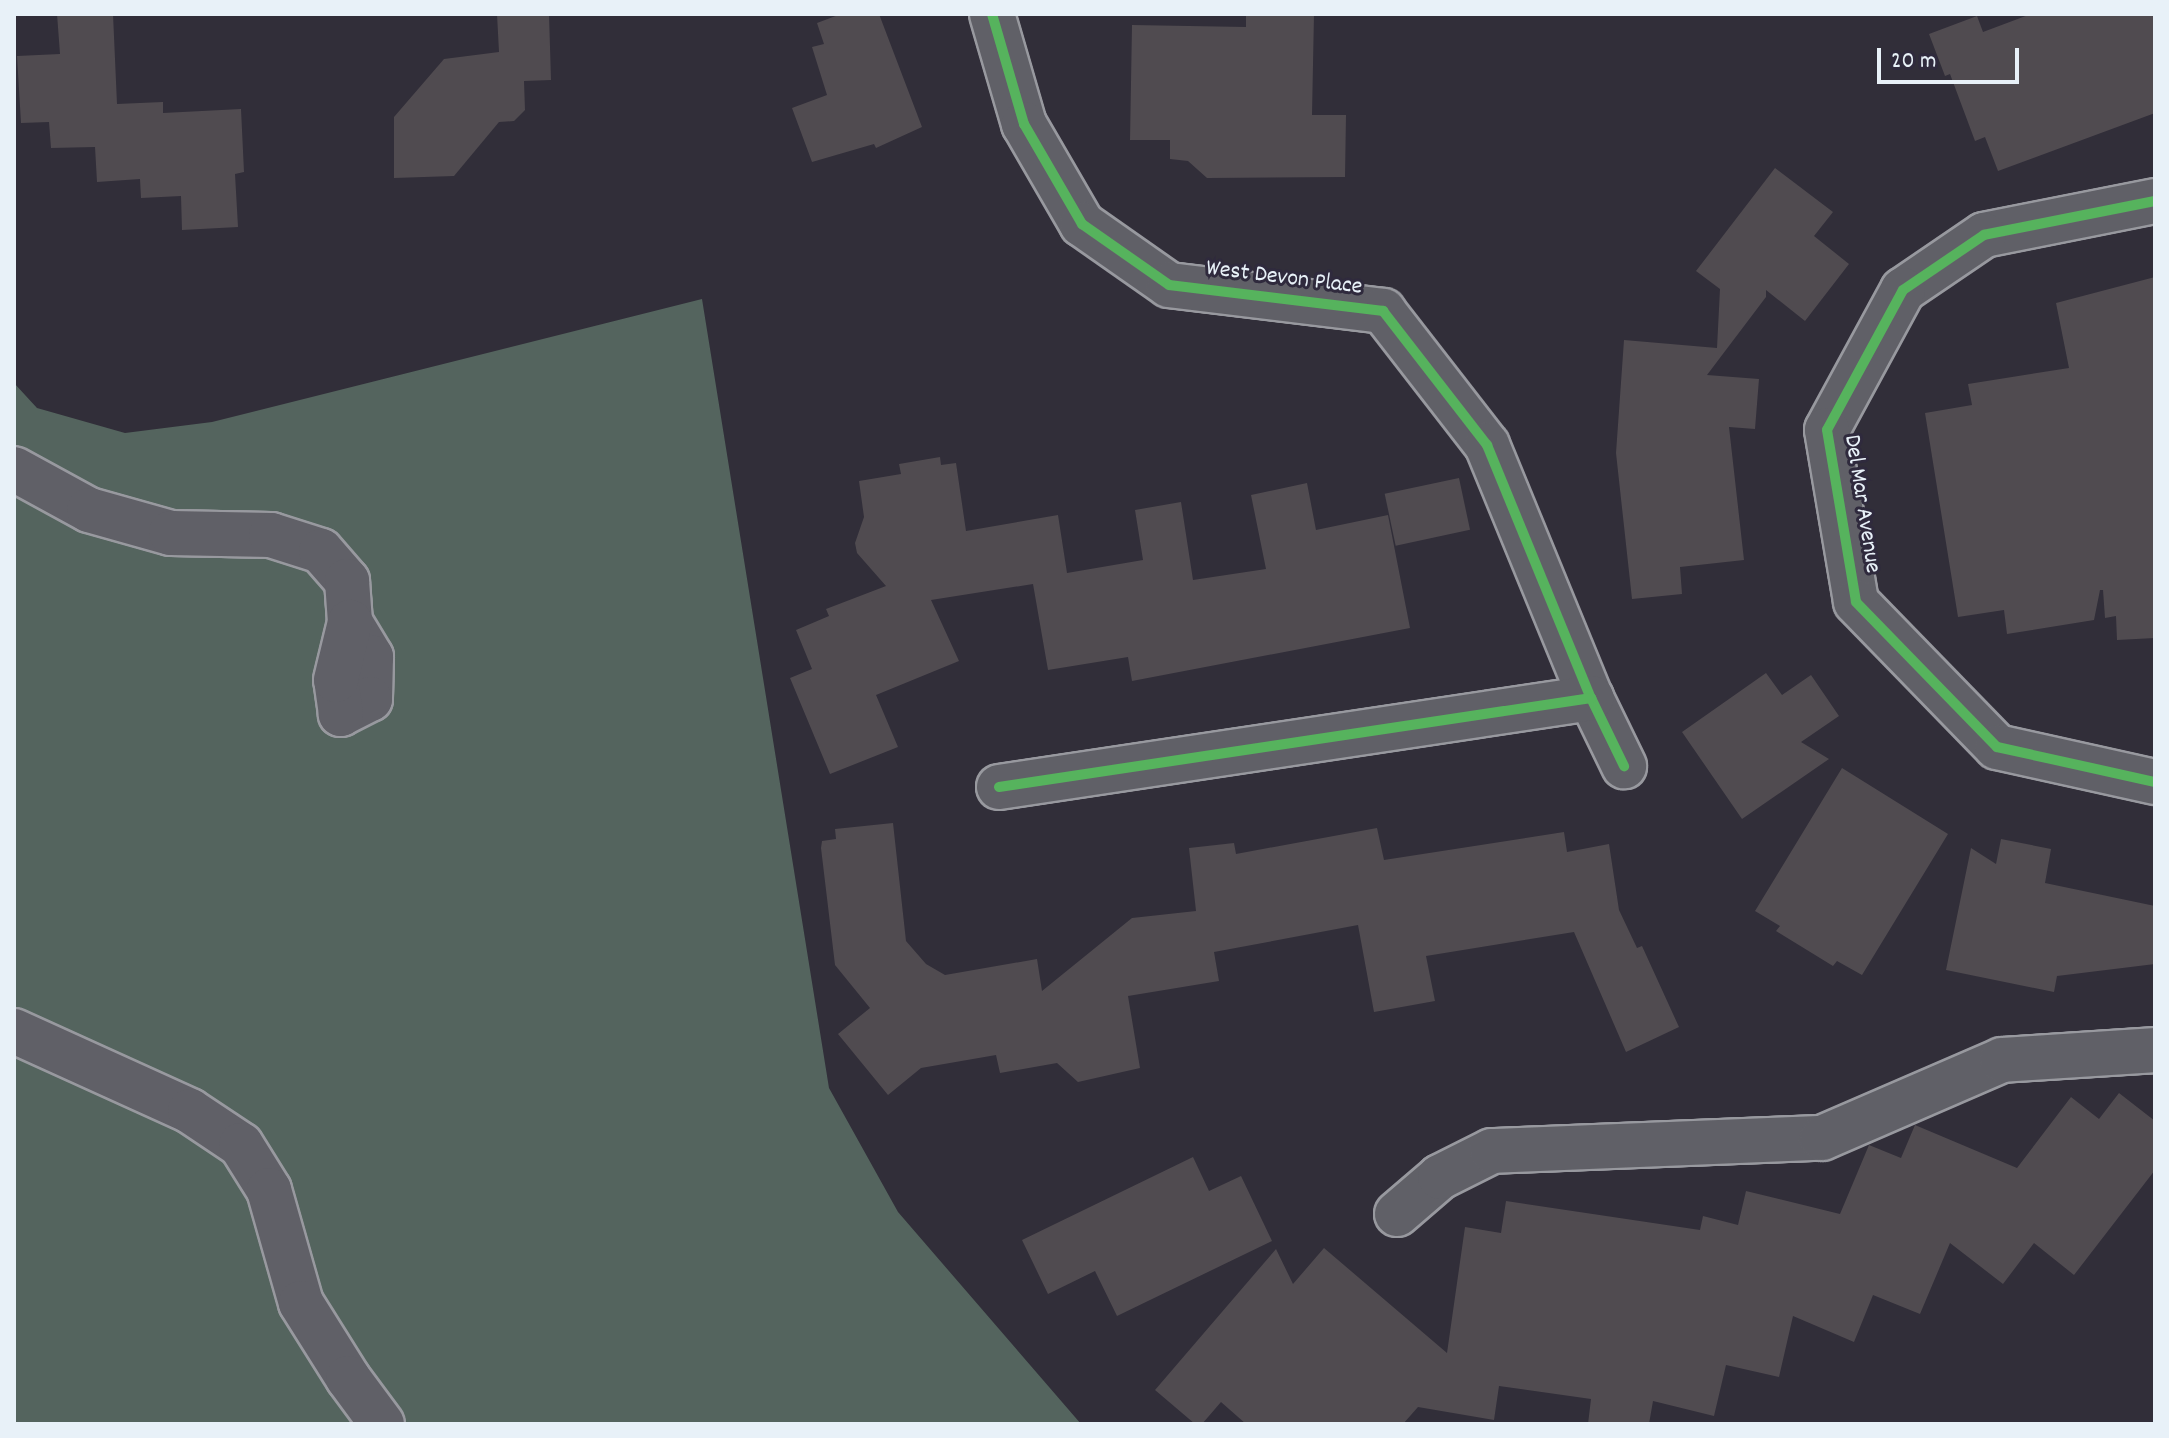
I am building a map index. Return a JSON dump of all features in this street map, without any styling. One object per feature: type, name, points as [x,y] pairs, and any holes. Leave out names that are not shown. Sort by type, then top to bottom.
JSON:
[{"type":"street","name":"West Devon Place","points":[[992,14],[1024,124],[1082,224],[1169,285],[1383,311],[1487,445],[1591,698],[1624,766]]},
{"type":"street","name":"Del Mar Avenue","points":[[2155,201],[1984,235],[1903,290],[1827,430],[1856,602],[1997,747],[2155,782]]},
{"type":"street","points":[[14,469],[89,510],[171,533],[271,535],[321,551],[347,581],[350,622]]},
{"type":"street","points":[[999,787],[1591,698]]},
{"type":"street","points":[[14,1031],[190,1111],[241,1145],[269,1190],[301,1303],[348,1378],[382,1424]]},
{"type":"street","points":[[1397,1214],[1440,1177],[1492,1151],[1822,1138],[2002,1060],[2155,1050]]},
{"type":"shaded area","points":[[702,299],[829,1088],[898,1212],[1081,1424],[14,1424],[14,383],[37,408],[125,433],[212,422]]},
{"type":"building","points":[[57,14],[113,14],[117,104],[163,102],[163,113],[241,109],[244,172],[235,174],[238,227],[182,230],[181,196],[141,198],[140,179],[97,182],[95,147],[51,148],[49,122],[21,123],[17,56],[60,54]]},
{"type":"building","points":[[497,14],[549,14],[551,80],[524,81],[525,110],[514,121],[499,122],[454,176],[394,178],[394,117],[444,59],[499,52]]},
{"type":"building","points":[[841,14],[879,14],[922,127],[876,148],[874,144],[812,162],[792,108],[827,95],[812,47],[824,44],[817,23]]},
{"type":"building","points":[[1246,14],[1314,14],[1312,115],[1346,115],[1345,177],[1207,178],[1188,161],[1170,159],[1170,140],[1130,140],[1132,25],[1246,27]]},
{"type":"building","points":[[2031,14],[2155,14],[2155,113],[1998,171],[1985,137],[1975,141],[1950,74],[1945,76],[1929,34],[1977,16],[1983,32]]},
{"type":"building","points":[[1775,168],[1833,212],[1814,236],[1849,264],[1805,321],[1766,290],[1766,297],[1707,375],[1759,379],[1755,429],[1729,427],[1744,560],[1680,567],[1682,594],[1632,599],[1616,453],[1624,340],[1717,348],[1720,289],[1696,271]]},
{"type":"building","points":[[2155,277],[2155,638],[2117,640],[2116,616],[2105,618],[2103,590],[2100,590],[2094,620],[2007,634],[2004,610],[1958,617],[1925,413],[1972,405],[1968,384],[2069,368],[2056,303]]},
{"type":"building","points":[[940,457],[941,465],[956,463],[966,531],[1058,515],[1067,573],[1143,560],[1135,510],[1181,502],[1193,580],[1266,569],[1251,495],[1307,483],[1316,530],[1388,515],[1410,628],[1132,681],[1128,657],[1048,670],[1033,584],[931,600],[959,661],[876,695],[898,747],[830,774],[790,678],[812,669],[796,630],[829,616],[826,609],[886,586],[857,553],[855,543],[864,517],[859,481],[901,474],[899,464]]},
{"type":"building","points":[[1459,478],[1470,530],[1396,546],[1385,494]]},
{"type":"building","points":[[1766,673],[1782,695],[1811,675],[1839,716],[1801,742],[1829,759],[1742,819],[1682,732]]},
{"type":"building","points":[[1842,768],[1948,834],[1862,975],[1837,961],[1833,966],[1776,931],[1780,926],[1755,911]]},
{"type":"building","points":[[893,823],[906,941],[926,964],[945,975],[1037,959],[1042,991],[1132,918],[1196,911],[1189,848],[1234,843],[1236,854],[1377,828],[1384,860],[1564,832],[1567,852],[1609,844],[1619,910],[1637,948],[1642,946],[1679,1027],[1626,1052],[1574,932],[1426,956],[1435,1001],[1374,1012],[1358,925],[1214,952],[1219,981],[1128,996],[1140,1068],[1078,1082],[1057,1063],[1000,1073],[996,1055],[921,1068],[888,1095],[838,1034],[870,1008],[835,965],[821,848],[822,841],[836,839],[835,829]]},
{"type":"building","points":[[2001,839],[2051,849],[2045,883],[2155,906],[2155,964],[2057,976],[2054,992],[1946,970],[1971,848],[1996,864]]},
{"type":"building","points":[[2119,1093],[2155,1121],[2155,1170],[2074,1275],[2034,1243],[2003,1284],[1950,1243],[1920,1314],[1873,1295],[1854,1342],[1793,1316],[1779,1377],[1726,1365],[1714,1416],[1653,1401],[1649,1424],[1588,1424],[1591,1399],[1499,1386],[1494,1420],[1418,1407],[1403,1424],[1246,1424],[1221,1402],[1202,1424],[1195,1424],[1155,1390],[1276,1249],[1293,1284],[1324,1248],[1447,1353],[1465,1227],[1501,1233],[1506,1201],[1700,1230],[1703,1216],[1738,1225],[1746,1191],[1840,1214],[1869,1145],[1901,1158],[1915,1125],[2017,1168],[2071,1097],[2099,1119]]},
{"type":"building","points":[[1193,1157],[1209,1191],[1241,1176],[1272,1241],[1117,1316],[1095,1271],[1048,1294],[1022,1240]]},
{"type":"cycle path","points":[[992,14],[1024,124],[1082,224],[1169,285],[1383,311],[1487,445],[1591,698],[1624,766]]},
{"type":"cycle path","points":[[2155,201],[1984,235],[1903,290],[1827,430],[1856,602],[1997,747],[2155,782]]},
{"type":"cycle path","points":[[999,787],[1591,698]]}]
